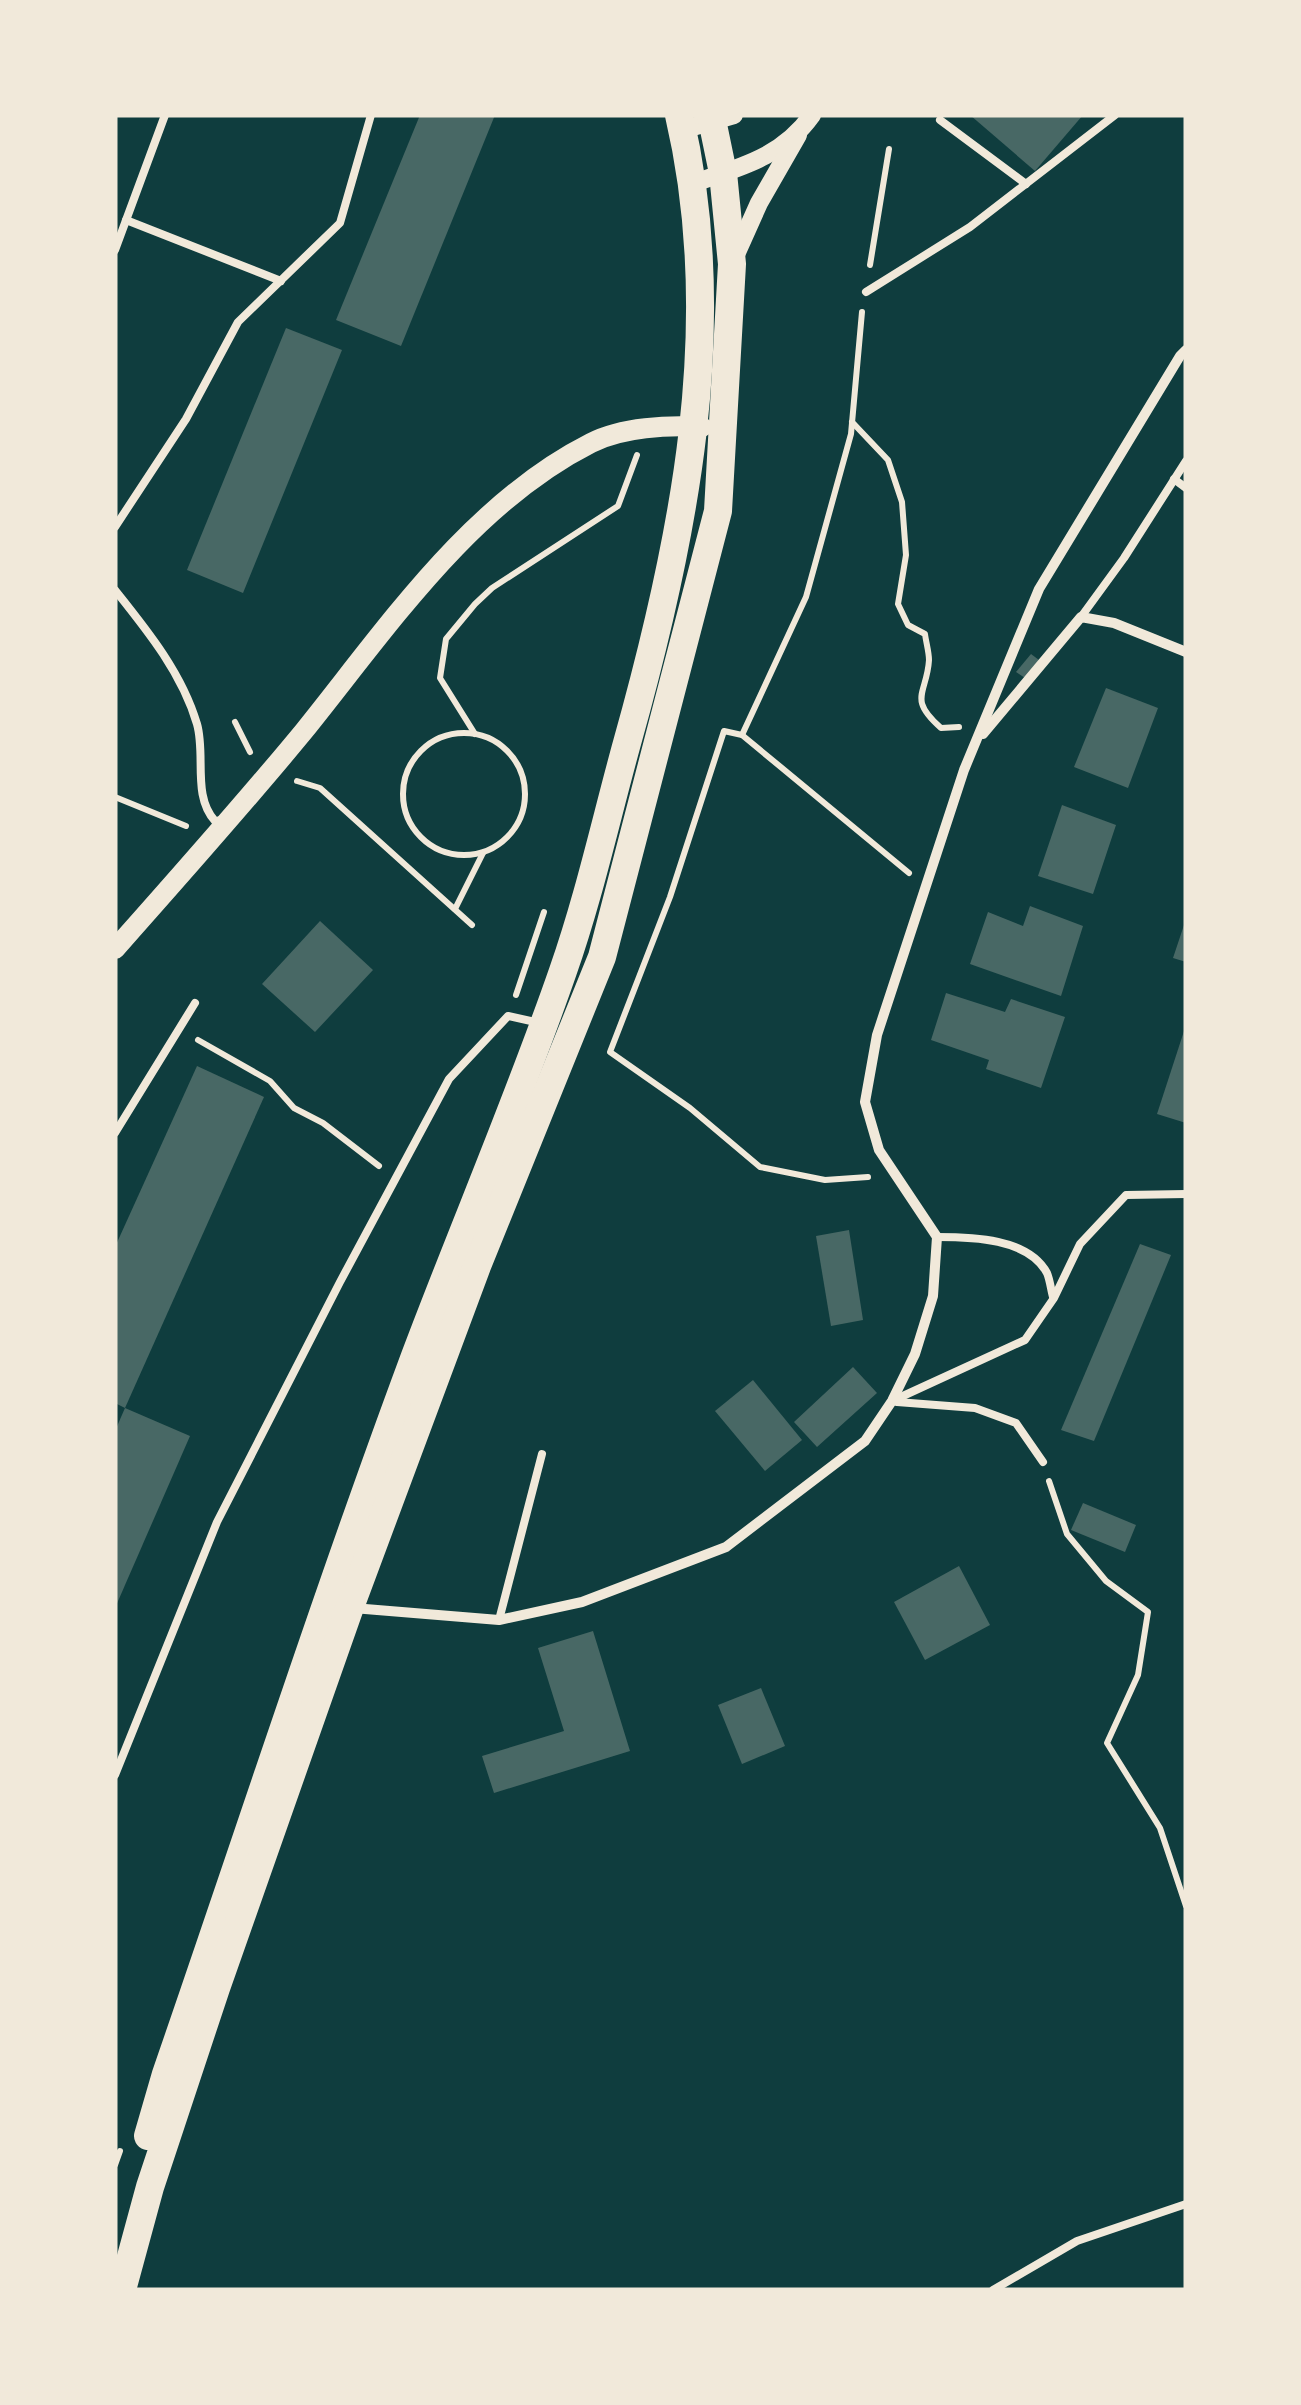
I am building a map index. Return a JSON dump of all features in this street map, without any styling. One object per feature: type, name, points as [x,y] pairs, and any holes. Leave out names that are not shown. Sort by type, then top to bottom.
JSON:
[{"type":"highway","points":[[122,2290],[150,2187],[216,1988],[350,1608],[478,1266],[602,956],[718,511],[732,264],[720,117]]},
{"type":"highway","points":[[115,2252],[166,2074],[328,1597],[412,1363],[566,963],[650,661],[683,516],[702,284],[694,183],[681,122]]},
{"type":"main road","points":[[115,948],[233,818],[454,546],[517,492],[593,441],[648,428],[724,428]]},
{"type":"street","points":[[732,264],[759,203],[812,115]]},
{"type":"street","points":[[681,122],[720,117]]},
{"type":"street","points":[[694,183],[763,158],[798,135]]},
{"type":"street","points":[[350,1608],[499,1620],[582,1602],[726,1547],[864,1441],[892,1402],[915,1354],[933,1296],[937,1237],[878,1150],[865,1102],[878,1036],[975,744],[1039,590],[1186,350]]},
{"type":"street","points":[[975,744],[1081,617],[1114,623],[1186,652]]},
{"type":"lane","points":[[115,250],[165,115]]},
{"type":"lane","points":[[115,527],[186,419],[238,322],[340,223],[372,115]]},
{"type":"lane","points":[[866,292],[970,227],[1115,115]]},
{"type":"lane","points":[[940,120],[1026,184]]},
{"type":"lane","points":[[126,220],[280,281]]},
{"type":"lane","points":[[1172,461],[1186,488]]},
{"type":"lane","points":[[1081,617],[1186,461]]},
{"type":"lane","points":[[115,590],[169,661],[197,724],[205,810],[215,822],[233,818]]},
{"type":"lane","points":[[115,1133],[195,1004]]},
{"type":"lane","points":[[115,1775],[217,1522],[449,1079],[508,1016],[544,1024]]},
{"type":"lane","points":[[892,1402],[1025,1340],[1054,1298],[1080,1244],[1126,1195],[1186,1194]]},
{"type":"lane","points":[[937,1237],[970,1237],[1024,1250],[1046,1272],[1054,1298]]},
{"type":"lane","points":[[892,1402],[975,1408],[1016,1423],[1043,1462]]},
{"type":"lane","points":[[499,1620],[542,1454]]},
{"type":"lane","points":[[993,2290],[1077,2241],[1186,2204]]},
{"type":"path","points":[[852,422],[888,460],[902,502],[906,555],[898,604],[908,625],[925,634],[929,659],[920,692],[926,715],[941,728],[959,727],[972,702],[994,696]]},
{"type":"path","points":[[475,734],[440,678],[446,639],[492,588],[618,506],[648,428]]},
{"type":"path","points":[[742,735],[806,597],[851,434]]},
{"type":"path","points":[[235,722],[256,762]]},
{"type":"path","points":[[846,1178],[799,1176],[760,1167],[690,1108],[610,1052],[670,897],[724,731],[742,735],[926,887]]},
{"type":"path","points":[[475,734],[494,740],[510,753],[520,769],[524,809],[516,827],[502,842],[484,852],[464,855],[435,847],[412,826],[404,807],[404,786],[410,768],[421,751],[437,740],[475,734]]},
{"type":"path","points":[[292,780],[320,788],[472,925]]},
{"type":"path","points":[[115,797],[215,838]]},
{"type":"path","points":[[455,909],[484,852]]},
{"type":"path","points":[[508,1016],[546,908]]},
{"type":"path","points":[[180,1028],[270,1081],[294,1108],[357,1150]]},
{"type":"path","points":[[1043,1462],[1067,1534],[1106,1581],[1148,1612],[1138,1675],[1108,1743],[1160,1828],[1186,1906]]},
{"type":"path","points":[[115,2164],[121,2147]]},
{"type":"building","points":[[420,115],[495,115],[401,346],[336,320]]},
{"type":"building","points":[[970,115],[1083,115],[1035,171]]},
{"type":"building","points":[[286,328],[342,350],[243,593],[187,570]]},
{"type":"building","points":[[1031,654],[1039,660],[1025,678],[1016,672]]},
{"type":"building","points":[[1106,688],[1158,708],[1128,788],[1074,767]]},
{"type":"building","points":[[1062,805],[1116,825],[1093,894],[1038,876]]},
{"type":"building","points":[[1030,906],[1083,926],[1061,996],[970,964],[988,912],[1023,926]]},
{"type":"building","points":[[320,921],[373,970],[315,1032],[262,984]]},
{"type":"building","points":[[1186,922],[1186,962],[1173,958]]},
{"type":"building","points":[[946,993],[1005,1012],[1011,999],[1065,1017],[1041,1088],[986,1069],[989,1060],[931,1040]]},
{"type":"building","points":[[1186,1028],[1186,1123],[1157,1114]]},
{"type":"building","points":[[197,1066],[264,1097],[125,1408],[115,1403],[115,1247]]},
{"type":"building","points":[[849,1230],[863,1320],[831,1326],[816,1236]]},
{"type":"building","points":[[1140,1244],[1171,1255],[1094,1441],[1061,1430]]},
{"type":"building","points":[[853,1367],[877,1393],[817,1447],[794,1422]]},
{"type":"building","points":[[753,1380],[802,1440],[765,1471],[715,1411]]},
{"type":"building","points":[[125,1408],[190,1436],[115,1608],[115,1431]]},
{"type":"building","points":[[1083,1503],[1136,1525],[1125,1552],[1071,1530]]},
{"type":"building","points":[[959,1566],[990,1625],[925,1660],[894,1602]]},
{"type":"building","points":[[593,1631],[630,1751],[494,1793],[482,1756],[564,1731],[538,1648]]},
{"type":"building","points":[[761,1688],[785,1746],[742,1764],[718,1705]]}]
